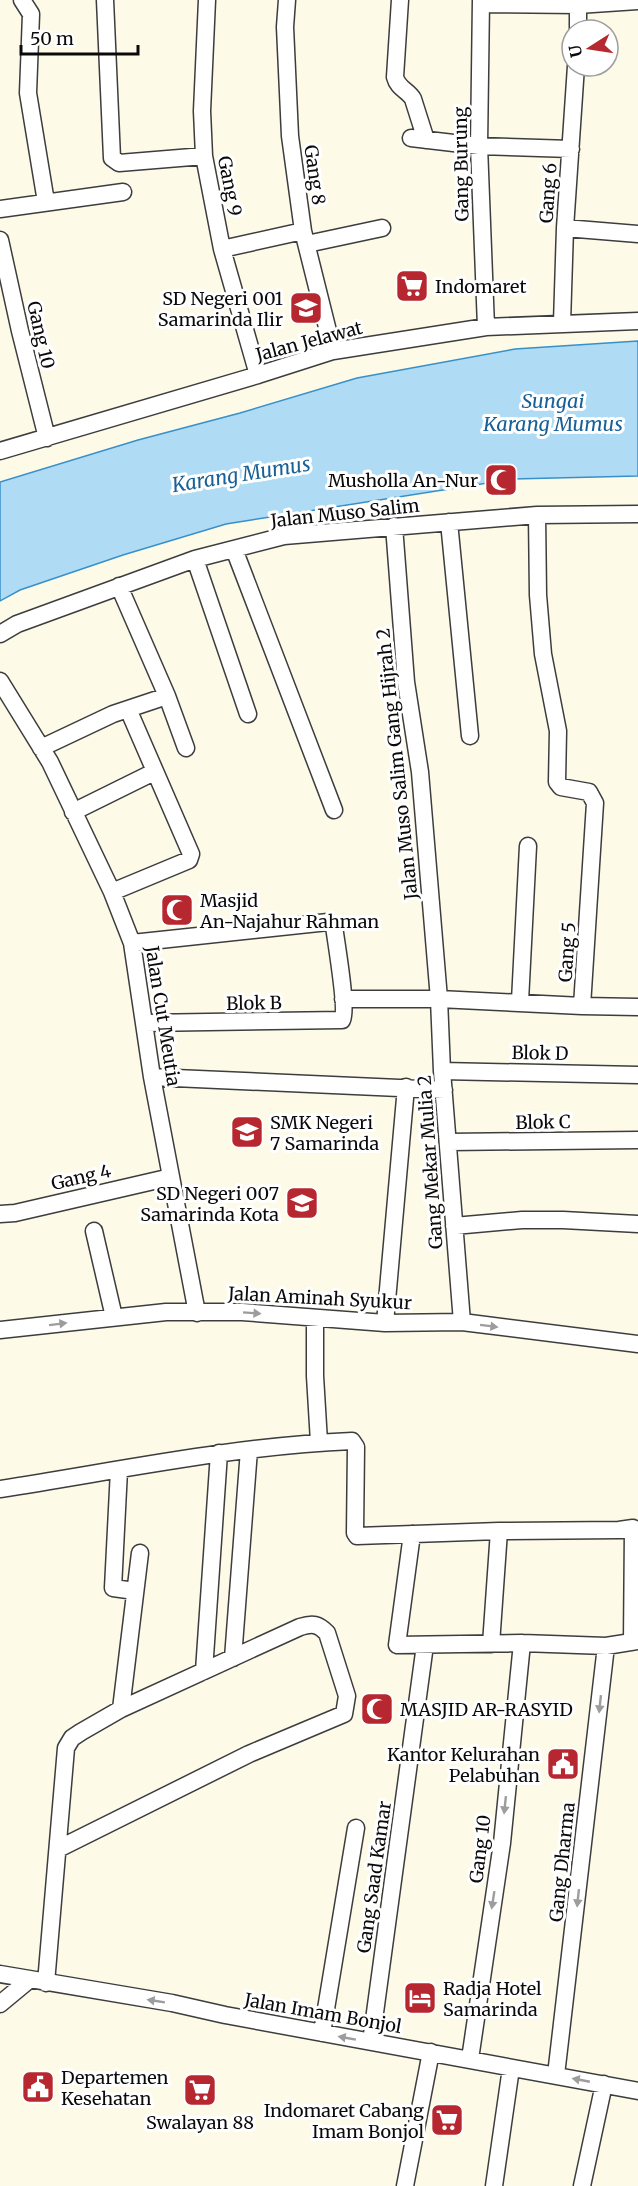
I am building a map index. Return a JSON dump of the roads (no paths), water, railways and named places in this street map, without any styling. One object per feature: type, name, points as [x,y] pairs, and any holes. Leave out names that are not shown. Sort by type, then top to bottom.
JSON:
[{"type":"street","points":[[22,0],[31,14],[28,93],[46,202]]},
{"type":"street","points":[[105,0],[112,158],[119,163],[204,156]]},
{"type":"street","name":"Gang 9","points":[[207,0],[202,111],[204,156],[222,249],[258,375]]},
{"type":"street","name":"Gang 8","points":[[287,0],[285,27],[290,136],[305,237],[333,351]]},
{"type":"street","points":[[400,0],[395,77],[399,87],[413,99],[419,139],[478,146],[571,149]]},
{"type":"street","points":[[481,2],[638,1]]},
{"type":"street","name":"Gang Burung","points":[[481,2],[478,146],[486,327]]},
{"type":"street","name":"Gang 6","points":[[562,323],[565,228],[575,78]]},
{"type":"street","points":[[0,209],[123,192]]},
{"type":"street","points":[[222,249],[382,228]]},
{"type":"street","points":[[565,228],[638,234]]},
{"type":"street","name":"Gang 10","points":[[0,240],[47,438]]},
{"type":"street","name":"Jalan Jelawat","points":[[0,451],[333,351],[486,327],[638,321]]},
{"type":"street","name":"Jalan Muso Salim","points":[[0,634],[17,624],[195,559],[284,536],[537,515],[638,514]]},
{"type":"street","name":"Gang 5","points":[[439,999],[520,1001],[582,1006],[595,803],[592,795],[586,791],[561,787],[557,782],[558,731],[543,654],[538,595],[537,515]]},
{"type":"street","points":[[449,522],[470,736]]},
{"type":"street","name":"Jalan Muso Salim Gang Hijrah 2","points":[[394,526],[406,682],[420,772],[439,999]]},
{"type":"street","points":[[234,549],[333,810]]},
{"type":"street","points":[[195,559],[248,714]]},
{"type":"street","points":[[119,586],[167,696],[186,748]]},
{"type":"street","name":"Jalan Cut Meutia","points":[[0,681],[41,748],[74,812],[112,892],[132,944],[152,1077],[197,1313]]},
{"type":"street","points":[[41,748],[113,714],[167,696]]},
{"type":"street","points":[[112,892],[189,860],[191,854],[128,709]]},
{"type":"street","points":[[74,812],[154,772]]},
{"type":"street","points":[[520,1001],[528,846]]},
{"type":"street","points":[[132,944],[328,922],[334,926],[343,999],[439,999]]},
{"type":"street","name":"Blok B","points":[[145,1023],[338,1021],[344,1016],[343,999]]},
{"type":"street","name":"Gang Mekar Mulia 2","points":[[439,999],[442,1071],[462,1322]]},
{"type":"street","points":[[582,1006],[638,1007]]},
{"type":"street","name":"Blok D","points":[[442,1071],[638,1075]]},
{"type":"street","points":[[152,1077],[444,1090]]},
{"type":"street","points":[[385,1323],[406,1087]]},
{"type":"street","name":"Blok C","points":[[449,1142],[638,1140]]},
{"type":"street","name":"Gang 4","points":[[0,1214],[15,1213],[171,1177]]},
{"type":"street","points":[[454,1226],[563,1220],[638,1224]]},
{"type":"street","points":[[94,1231],[114,1317]]},
{"type":"street","name":"Jalan Aminah Syukur","points":[[0,1330],[166,1312],[242,1312],[385,1323],[462,1322],[638,1344]]},
{"type":"street","points":[[315,1317],[315,1376],[319,1442]]},
{"type":"street","points":[[0,1488],[219,1453],[319,1442],[352,1441],[355,1443],[357,1536],[412,1534],[499,1532],[619,1530],[635,1528],[635,1642],[606,1646],[522,1643],[398,1645],[412,1534]]},
{"type":"street","points":[[233,1658],[249,1450]]},
{"type":"street","points":[[204,1671],[219,1453]]},
{"type":"street","points":[[119,1470],[113,1588],[135,1591]]},
{"type":"street","points":[[490,1644],[499,1532]]},
{"type":"street","points":[[121,1708],[140,1553]]},
{"type":"street","points":[[46,1983],[66,1748],[72,1738],[121,1708],[300,1627],[313,1623],[327,1634],[348,1696],[344,1714],[249,1754],[58,1850]]},
{"type":"street","name":"Gang 10","points":[[470,2059],[502,1843],[522,1643]]},
{"type":"street","name":"Gang Saad Kamar","points":[[371,2042],[424,1645]]},
{"type":"street","name":"Gang Dharma","points":[[556,2075],[606,1646]]},
{"type":"street","points":[[322,2033],[356,1828]]},
{"type":"street","name":"Jalan Imam Bonjol","points":[[0,1974],[172,2003],[225,2015],[512,2068],[604,2084],[637,2087]]},
{"type":"street","points":[[0,2004],[29,1980]]},
{"type":"street","points":[[405,2186],[431,2052]]},
{"type":"street","points":[[494,2186],[512,2068]]},
{"type":"street","points":[[582,2186],[604,2084]]},
{"type":"water","name":"Sungai Karang Mumus","points":[[638,341],[638,476],[513,479],[226,524],[123,555],[20,590],[0,601],[0,482],[357,378],[515,349]]},
{"type":"place","name":"Indomaret","points":[[412,286]]},
{"type":"place","name":"SD Negeri 001 Samarinda Ilir","points":[[306,308]]},
{"type":"place","name":"Musholla An-Nur","points":[[501,480]]},
{"type":"place","name":"Masjid An-Najahur Rahman","points":[[177,910]]},
{"type":"place","name":"SMK Negeri 7 Samarinda","points":[[247,1132]]},
{"type":"place","name":"SD Negeri 007 Samarinda Kota","points":[[302,1203]]},
{"type":"place","name":"MASJID AR-RASYID","points":[[377,1709]]},
{"type":"place","name":"Kantor Kelurahan Pelabuhan","points":[[563,1764]]},
{"type":"place","name":"Radja Hotel Samarinda","points":[[420,1998]]},
{"type":"place","name":"Departemen Kesehatan","points":[[38,2087]]},
{"type":"place","name":"Swalayan 88","points":[[200,2090]]},
{"type":"place","name":"Indomaret Cabang Imam Bonjol","points":[[447,2120]]},
{"type":"water label","name":"Karang Mumus","points":[[241,474]]}]
